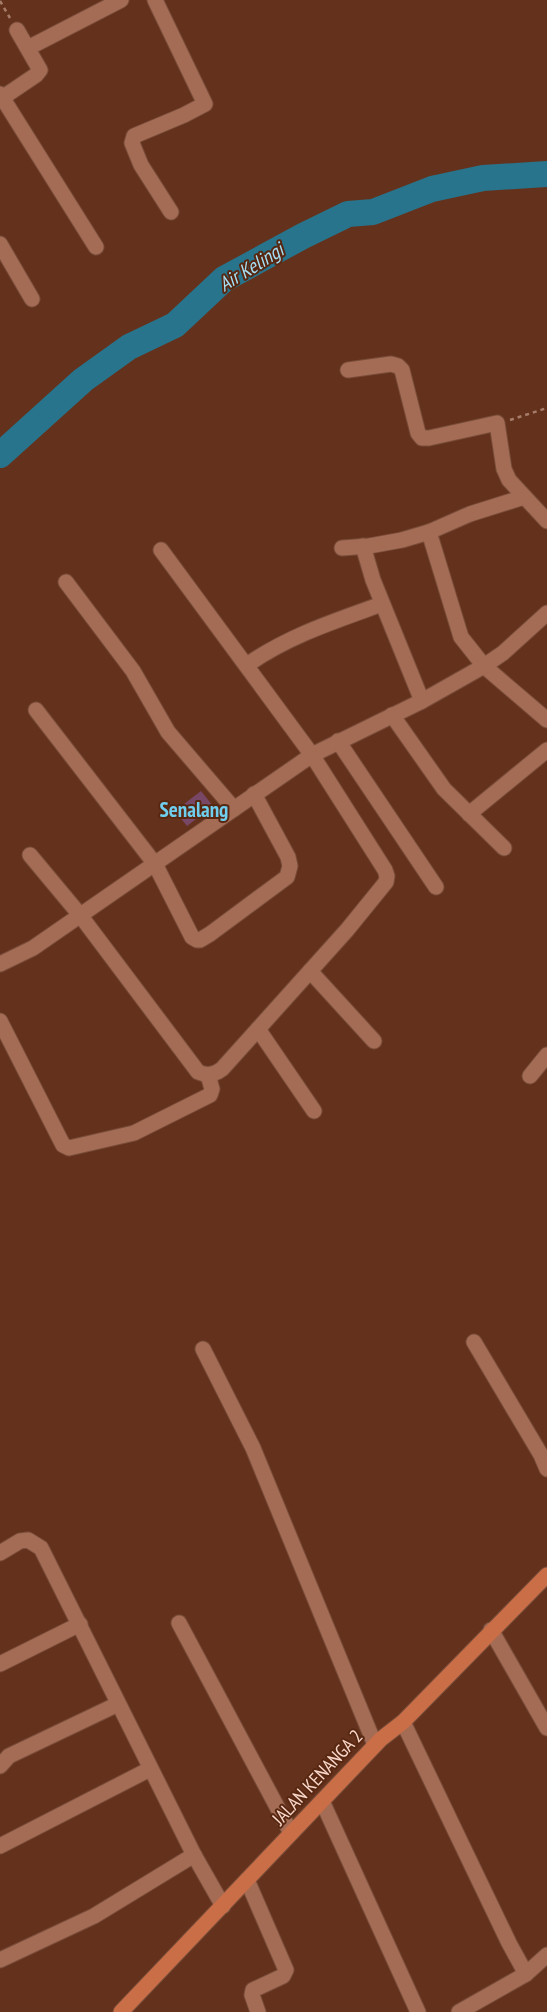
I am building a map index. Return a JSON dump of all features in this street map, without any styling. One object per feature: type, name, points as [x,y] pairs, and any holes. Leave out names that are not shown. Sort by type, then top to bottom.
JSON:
[{"type":"main road","name":"JALAN KENANGA 2","points":[[121,2012],[375,1745],[403,1722],[491,1630],[547,1575]]},
{"type":"street","points":[[28,48],[122,0]]},
{"type":"street","points":[[155,0],[205,104],[134,136],[132,143],[141,165],[171,212]]},
{"type":"street","points":[[17,30],[40,70],[36,75],[1,96],[96,247]]},
{"type":"street","points":[[1,249],[32,299]]},
{"type":"street","points":[[348,370],[391,364],[398,366],[402,370],[418,433],[422,438],[497,423],[504,469],[509,480],[547,521]]},
{"type":"street","points":[[342,548],[402,540],[429,532],[470,514],[524,497]]},
{"type":"street","points":[[429,532],[461,637],[484,666],[547,720]]},
{"type":"street","points":[[363,546],[382,604],[422,701]]},
{"type":"street","points":[[30,855],[80,915],[198,1072],[208,1075],[216,1074],[222,1070],[383,887],[387,876],[312,755],[161,550]]},
{"type":"street","points":[[66,582],[133,671],[168,732],[234,809]]},
{"type":"street","points":[[246,665],[300,634],[382,604]]},
{"type":"street","points":[[0,964],[33,948],[312,755],[422,701],[484,666],[503,653],[547,614]]},
{"type":"street","points":[[36,710],[155,864],[192,936],[196,940],[200,940],[210,934],[287,877],[290,866],[288,857],[254,794]]},
{"type":"street","points":[[392,715],[439,784],[504,848]]},
{"type":"street","points":[[338,741],[436,887]]},
{"type":"street","points":[[469,814],[547,750]]},
{"type":"street","points":[[310,972],[374,1041]]},
{"type":"street","points":[[0,1021],[63,1145],[69,1148],[134,1133],[210,1095],[212,1089],[208,1075]]},
{"type":"street","points":[[258,1029],[314,1111]]},
{"type":"street","points":[[530,1076],[547,1055]]},
{"type":"street","points":[[474,1342],[541,1455],[547,1469]]},
{"type":"street","points":[[203,1349],[253,1448],[375,1745]]},
{"type":"street","points":[[0,1553],[20,1541],[28,1540],[41,1548],[150,1769],[194,1855],[223,1906]]},
{"type":"street","points":[[179,1623],[291,1833]]},
{"type":"street","points":[[0,1664],[80,1624]]},
{"type":"street","points":[[491,1630],[547,1728]]},
{"type":"street","points":[[0,1766],[9,1756],[118,1704]]},
{"type":"street","points":[[403,1722],[509,1943],[526,1974]]},
{"type":"street","points":[[0,1846],[150,1769]]},
{"type":"street","points":[[322,1801],[418,2012]]},
{"type":"street","points":[[0,1960],[94,1916],[194,1855]]},
{"type":"street","points":[[247,1880],[286,1970],[283,1976],[253,1990],[252,1995],[258,2012]]},
{"type":"street","points":[[459,2012],[526,1974],[547,1955]]},
{"type":"path","points":[[0,1],[17,30]]},
{"type":"path","points":[[497,423],[547,408]]},
{"type":"building","points":[[201,791],[213,806],[187,826],[175,811]]},
{"type":"waterway","name":"Air Kelingi","points":[[0,455],[83,380],[129,347],[175,325],[224,279],[303,236],[348,214],[373,212],[432,189],[483,178],[547,174]]},
{"type":"district","name":"Senalang","points":[[194,809]]}]
